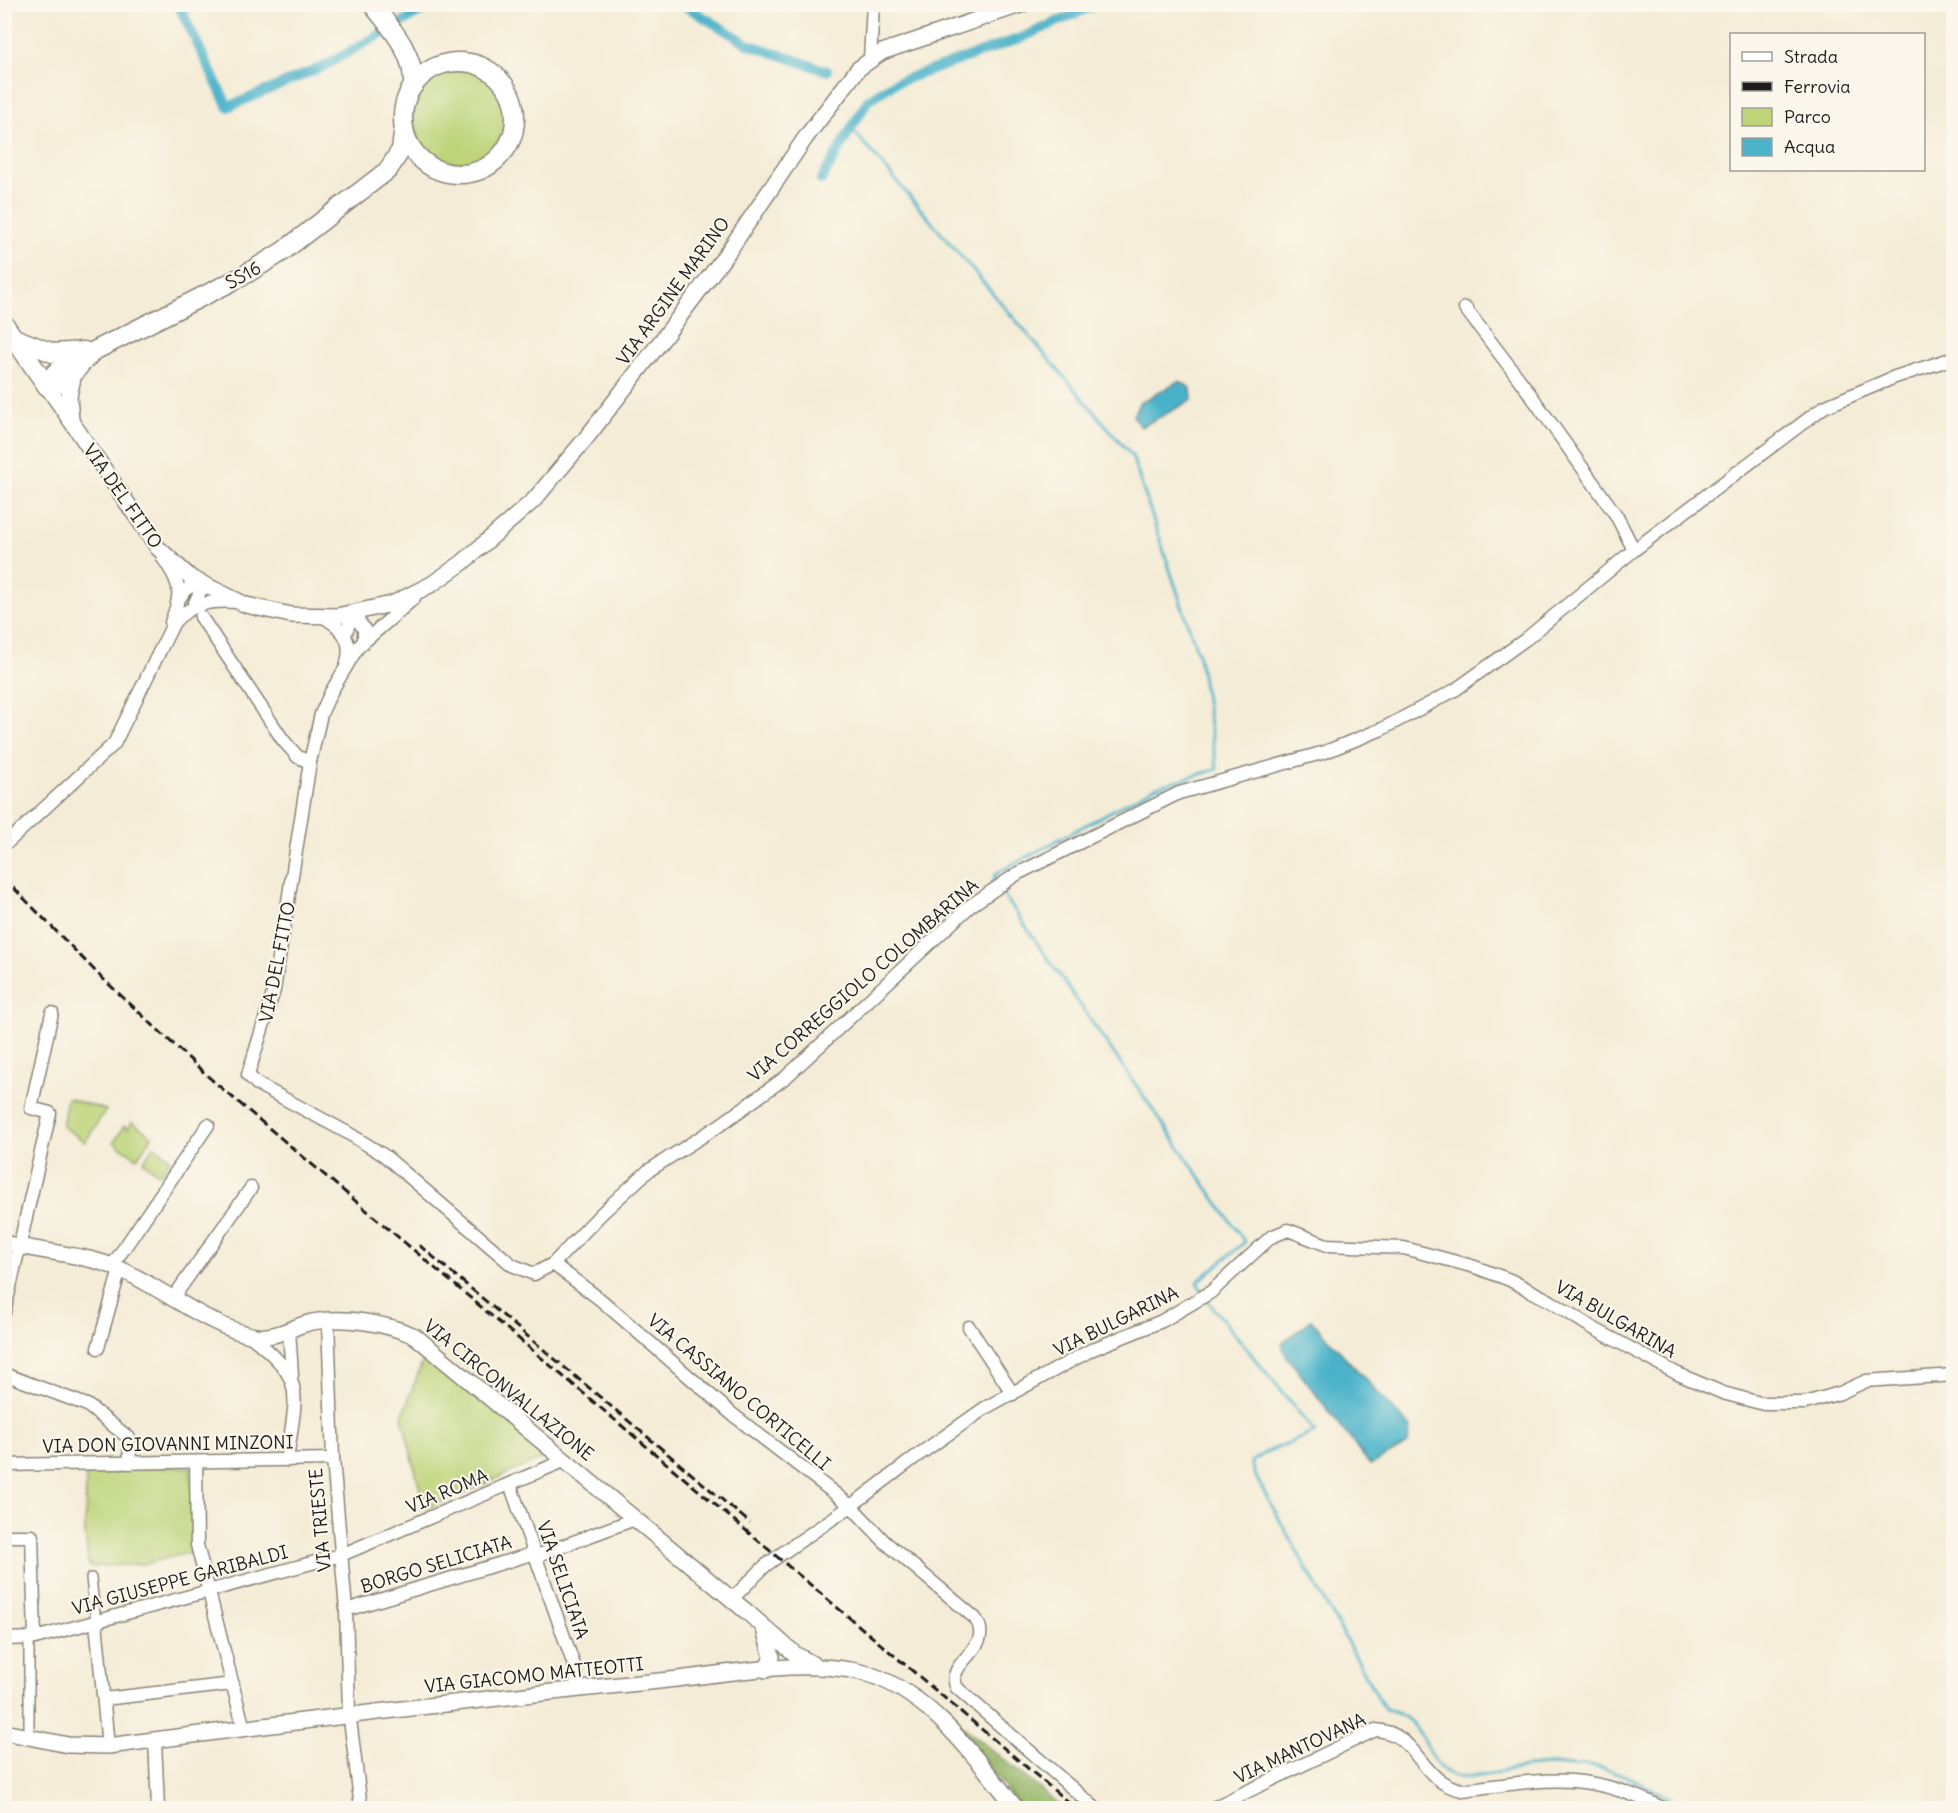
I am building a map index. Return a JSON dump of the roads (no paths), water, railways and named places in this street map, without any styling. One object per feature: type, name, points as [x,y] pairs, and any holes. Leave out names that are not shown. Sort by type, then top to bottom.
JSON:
[{"type":"main road","points":[[372,4],[397,37],[410,60],[413,86]]},
{"type":"main road","points":[[397,37],[418,54],[435,62],[477,64],[495,74],[509,91],[515,122],[504,151],[489,166],[458,174],[428,165],[410,145],[404,127],[404,106],[413,86],[424,74],[445,63]]},
{"type":"main road","name":"SS16","points":[[373,184],[398,156],[404,127]]},
{"type":"main road","name":"SS16","points":[[47,386],[55,373],[64,366],[264,263],[373,184],[402,167],[428,165]]},
{"type":"main road","name":"SS16","points":[[9,331],[41,350],[58,354],[101,348]]},
{"type":"main road","name":"VIA DEL FITTO","points":[[9,331],[47,386]]},
{"type":"main road","name":"SS16","points":[[73,378],[83,361],[101,348]]},
{"type":"main road","points":[[47,386],[60,384],[73,378]]},
{"type":"street","points":[[870,59],[873,4]]},
{"type":"street","name":"VIA ARGINE MARINO","points":[[353,614],[392,604],[432,584],[491,540],[534,500],[587,437],[728,252],[838,93],[858,69],[882,52],[1023,4]]},
{"type":"street","points":[[1465,308],[1525,387],[1616,515],[1634,550]]},
{"type":"street","name":"VIA CORREGGIOLO COLOMBARINA","points":[[553,1264],[602,1213],[648,1171],[720,1125],[786,1077],[970,906],[998,887],[1028,868],[1179,793],[1325,752],[1382,729],[1455,690],[1526,639],[1634,550],[1824,407],[1895,377],[1953,358]]},
{"type":"street","points":[[71,421],[69,396],[73,378]]},
{"type":"street","name":"VIA DEL FITTO","points":[[47,386],[158,548],[198,582],[238,602],[272,612],[321,616],[353,614],[345,635],[350,649],[345,667]]},
{"type":"street","points":[[158,548],[179,585],[178,600],[166,637]]},
{"type":"street","points":[[178,600],[185,590],[198,582],[200,592],[197,612],[283,740],[298,757],[310,762]]},
{"type":"street","name":"VIA DEL FITTO","points":[[432,584],[364,641],[345,667],[321,714],[310,762],[274,990],[266,1024],[248,1070],[252,1081],[385,1156],[521,1271],[534,1274],[553,1264]]},
{"type":"street","points":[[9,841],[114,744],[122,732],[174,622],[197,612],[213,601],[238,602]]},
{"type":"street","points":[[353,614],[364,629],[364,641]]},
{"type":"street","points":[[321,616],[338,627],[345,635]]},
{"type":"street","points":[[4,1313],[50,1113],[31,1108],[52,1013]]},
{"type":"street","points":[[98,1348],[116,1268],[208,1125]]},
{"type":"street","points":[[173,1298],[250,1188]]},
{"type":"street","name":"VIA BULGARINA","points":[[732,1599],[765,1566],[985,1408],[1093,1349],[1162,1321],[1204,1296],[1270,1237],[1288,1230],[1327,1245],[1404,1248],[1475,1267],[1510,1280],[1550,1301],[1591,1328],[1677,1374],[1723,1393],[1760,1403],[1805,1403],[1840,1393],[1866,1381],[1953,1376]]},
{"type":"street","name":"VIA CIRCONVALLAZIONE","points":[[4,1243],[116,1268],[248,1334],[270,1336],[313,1322],[328,1321],[393,1327],[415,1336],[566,1460],[795,1654],[818,1667]]},
{"type":"street","name":"VIA CASSIANO CORTICELLI","points":[[553,1264],[601,1300],[732,1414],[851,1506],[885,1542],[975,1618],[980,1626],[979,1641],[955,1673],[954,1682],[957,1688],[1095,1809]]},
{"type":"street","name":"VIA TRIESTE","points":[[328,1321],[333,1459],[346,1610],[350,1716],[361,1809]]},
{"type":"street","points":[[969,1327],[1013,1394]]},
{"type":"street","points":[[287,1460],[295,1399],[289,1330]]},
{"type":"street","points":[[248,1334],[279,1359],[292,1380]]},
{"type":"street","points":[[4,1374],[87,1406],[122,1430],[129,1438],[134,1463]]},
{"type":"street","name":"VIA DON GIOVANNI MINZONI","points":[[4,1465],[333,1459]]},
{"type":"street","name":"VIA ROMA","points":[[341,1555],[566,1460]]},
{"type":"street","points":[[196,1462],[195,1532],[244,1729]]},
{"type":"street","name":"VIA SELICIATA","points":[[510,1484],[575,1668],[577,1689]]},
{"type":"street","name":"BORGO SELICIATA","points":[[346,1610],[536,1554],[635,1519]]},
{"type":"street","points":[[4,1536],[32,1536],[29,1738]]},
{"type":"street","name":"VIA GIUSEPPE GARIBALDI","points":[[4,1639],[32,1639],[209,1593],[341,1555]]},
{"type":"street","points":[[91,1578],[108,1746]]},
{"type":"street","name":"VIA CIRCONVALLAZIONE","points":[[747,1612],[767,1635],[772,1657],[766,1670]]},
{"type":"street","name":"VIA GIACOMO MATTEOTTI","points":[[4,1732],[69,1745],[108,1746],[577,1689],[766,1670],[839,1667],[872,1675],[908,1693],[951,1732],[1016,1809]]},
{"type":"street","points":[[104,1699],[233,1684]]},
{"type":"street","name":"VIA MANTOVANA","points":[[1213,1809],[1375,1730],[1390,1731],[1405,1742],[1446,1787],[1462,1790],[1565,1779],[1600,1784],[1639,1797],[1662,1809]]},
{"type":"street","points":[[155,1740],[159,1809]]},
{"type":"street","points":[[4,1805],[14,1809]]},
{"type":"water","points":[[1179,381],[1191,388],[1192,400],[1141,427],[1133,416],[1139,403]]},
{"type":"water","points":[[1311,1320],[1410,1427],[1408,1444],[1370,1465],[1285,1354],[1282,1344]]},
{"type":"waterway","points":[[178,4],[228,107],[322,67],[383,33]]},
{"type":"waterway","points":[[399,24],[434,4]]},
{"type":"waterway","points":[[682,4],[748,44],[827,71]]},
{"type":"waterway","points":[[821,180],[868,100],[895,83],[1021,38],[1097,4]]},
{"type":"waterway","points":[[851,128],[1132,456],[1199,657],[1217,769],[1156,787],[997,873],[994,879],[996,882]]},
{"type":"waterway","points":[[1001,891],[1245,1242],[1197,1282],[1203,1293]]},
{"type":"waterway","points":[[1206,1299],[1315,1432],[1265,1453],[1251,1462],[1257,1479],[1385,1710],[1400,1714],[1410,1721],[1436,1762],[1455,1776],[1471,1777],[1549,1765],[1597,1767],[1608,1769],[1645,1785],[1688,1808]]},
{"type":"railway","points":[[4,878],[100,976],[212,1080],[1075,1808]]},
{"type":"railway","points":[[419,1245],[750,1523]]}]
